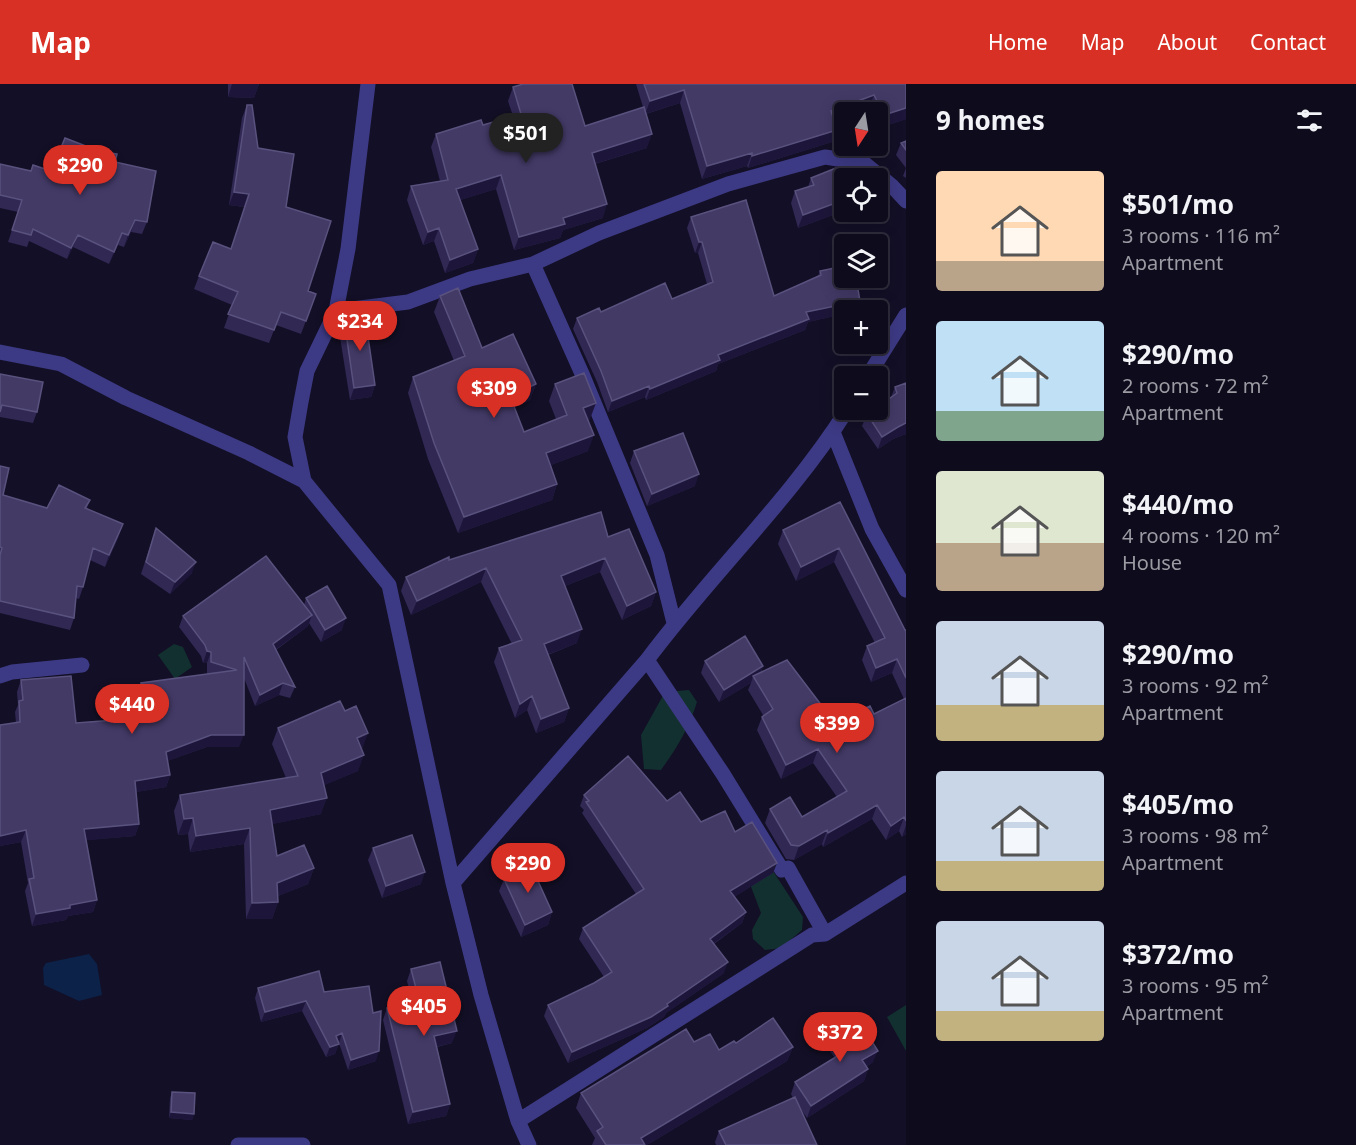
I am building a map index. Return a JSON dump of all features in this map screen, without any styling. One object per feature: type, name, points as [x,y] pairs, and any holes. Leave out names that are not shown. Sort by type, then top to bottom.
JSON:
[{"type":"street","points":[[303,481],[295,437],[307,371],[336,311],[348,249],[368,84]]},
{"type":"street","points":[[336,311],[408,302],[470,279],[533,264],[599,233],[728,184],[825,157],[864,163],[906,201]]},
{"type":"street","points":[[533,264],[583,376],[657,555],[674,623]]},
{"type":"street","points":[[874,366],[906,315]]},
{"type":"street","points":[[0,352],[61,364],[126,398],[249,453],[303,481],[389,585],[453,883],[481,995],[518,1121],[529,1145]]},
{"type":"street","points":[[453,883],[647,660],[674,623],[778,502],[841,420]]},
{"type":"street","points":[[833,432],[872,529],[906,590]]},
{"type":"street","points":[[647,660],[723,774],[782,870],[788,868],[825,934]]},
{"type":"street","points":[[0,676],[12,672],[82,664]]},
{"type":"street","points":[[518,1121],[812,935],[825,934],[906,883]]},
{"type":"street","points":[[238,1145],[303,1145]]},
{"type":"green space","points":[[174,644],[183,647],[192,667],[175,679],[158,655]]},
{"type":"green space","points":[[689,690],[697,702],[682,738],[661,770],[644,769],[641,735],[665,692]]},
{"type":"green space","points":[[771,868],[803,917],[802,930],[781,948],[765,950],[753,939],[752,930],[761,913],[750,884]]},
{"type":"green space","points":[[906,1005],[906,1051],[887,1017]]},
{"type":"water","points":[[89,954],[97,964],[102,995],[79,1001],[44,985],[43,968],[46,963]]},
{"type":"building","points":[[523,84],[572,84],[585,126],[644,107],[652,134],[592,153],[607,204],[563,218],[565,224],[519,237],[501,175],[456,189],[478,249],[450,260],[439,228],[428,232],[411,186],[448,180],[436,134],[481,120],[483,125],[521,114],[513,87]]},
{"type":"building","points":[[644,84],[906,84],[906,108],[888,114],[888,102],[878,102],[874,95],[855,102],[834,102],[834,110],[831,111],[834,131],[752,156],[752,153],[707,166],[684,90],[650,101]]},
{"type":"building","points":[[247,105],[252,105],[258,148],[294,154],[286,207],[331,221],[308,291],[316,294],[306,321],[281,312],[274,330],[228,314],[238,292],[199,276],[213,242],[231,249],[249,194],[234,192]]},
{"type":"building","points":[[65,138],[96,150],[117,154],[115,162],[156,171],[147,222],[135,220],[128,235],[122,233],[114,252],[78,235],[71,248],[33,229],[31,235],[12,230],[22,200],[0,195],[0,164],[31,171],[33,165],[51,171]]},
{"type":"building","points":[[834,169],[834,204],[803,215],[795,191],[814,185],[811,178]]},
{"type":"building","points":[[746,200],[774,296],[821,275],[820,271],[834,268],[834,288],[858,288],[860,300],[834,300],[834,306],[806,312],[809,319],[718,355],[720,360],[650,389],[649,386],[612,401],[577,318],[599,308],[601,312],[665,283],[672,299],[713,282],[702,242],[699,242],[691,217]]},
{"type":"building","points":[[458,288],[482,348],[513,334],[536,384],[510,396],[524,432],[567,415],[555,384],[584,373],[596,403],[583,408],[594,435],[546,453],[557,484],[464,517],[434,443],[413,377],[465,356],[440,296]]},
{"type":"building","points":[[365,316],[375,385],[354,388],[344,319]]},
{"type":"building","points":[[0,374],[43,382],[37,412],[2,405],[0,412]]},
{"type":"building","points":[[906,383],[906,423],[882,437],[871,420],[888,420],[888,400],[897,393],[895,387]]},
{"type":"building","points":[[683,433],[699,474],[652,494],[634,451]]},
{"type":"building","points":[[0,466],[9,468],[3,495],[47,508],[59,485],[90,500],[85,508],[123,524],[109,555],[93,548],[83,587],[77,586],[74,618],[0,601],[2,548],[0,547]]},
{"type":"building","points":[[840,502],[906,630],[906,678],[897,659],[876,668],[867,646],[885,638],[839,548],[801,567],[783,530]]},
{"type":"building","points":[[601,512],[608,537],[629,529],[656,592],[627,606],[605,558],[561,576],[582,629],[544,644],[569,708],[541,719],[532,696],[520,704],[499,648],[522,640],[486,568],[417,601],[406,577],[449,557],[449,560]]},
{"type":"building","points":[[156,528],[196,562],[175,582],[146,562]]},
{"type":"building","points":[[266,556],[312,615],[273,644],[295,687],[283,683],[260,695],[244,657],[244,735],[211,735],[166,752],[170,775],[135,781],[139,824],[84,829],[97,900],[36,914],[29,879],[34,878],[26,830],[0,836],[0,725],[20,722],[19,701],[23,700],[21,680],[71,676],[76,723],[115,720],[115,717],[146,716],[141,683],[237,670],[211,662],[211,652],[207,651],[183,616]]},
{"type":"building","points":[[327,586],[346,618],[325,630],[306,598]]},
{"type":"building","points":[[745,636],[763,666],[724,690],[705,661]]},
{"type":"building","points":[[787,660],[835,723],[870,706],[874,714],[906,698],[906,821],[904,817],[891,826],[877,805],[828,833],[827,830],[799,846],[791,845],[770,809],[790,797],[802,817],[847,791],[818,749],[786,765],[762,717],[773,709],[753,676]]},
{"type":"building","points":[[340,701],[345,711],[356,706],[368,733],[357,738],[364,755],[321,773],[327,798],[270,810],[277,856],[304,845],[314,868],[277,883],[278,902],[252,903],[250,828],[196,836],[193,818],[184,819],[180,795],[298,776],[278,728]]},
{"type":"building","points":[[628,756],[667,801],[680,792],[701,822],[725,811],[735,832],[752,822],[777,863],[730,891],[746,912],[710,939],[728,962],[651,1017],[572,1052],[548,1005],[612,972],[583,928],[644,889],[586,802],[589,801],[584,795]]},
{"type":"building","points":[[412,835],[425,872],[386,886],[373,848]]},
{"type":"building","points":[[528,859],[552,912],[525,925],[504,879]]},
{"type":"building","points":[[440,962],[457,1031],[434,1036],[450,1104],[413,1112],[387,1008],[419,1000],[411,969]]},
{"type":"building","points":[[319,971],[324,992],[369,986],[373,1013],[381,1011],[379,1051],[351,1060],[342,1033],[336,1036],[339,1044],[330,1047],[306,1001],[265,1012],[258,988]]},
{"type":"building","points":[[856,1016],[878,1051],[862,1060],[868,1069],[811,1106],[795,1082],[844,1052],[830,1034]]},
{"type":"building","points":[[773,1018],[793,1047],[641,1138],[645,1145],[606,1145],[597,1131],[603,1127],[581,1093],[686,1029],[694,1042],[710,1034],[719,1050],[734,1041],[736,1043]]},
{"type":"building","points":[[172,1092],[195,1093],[194,1114],[171,1112]]},
{"type":"building","points":[[795,1097],[817,1145],[726,1145],[719,1131]]}]
